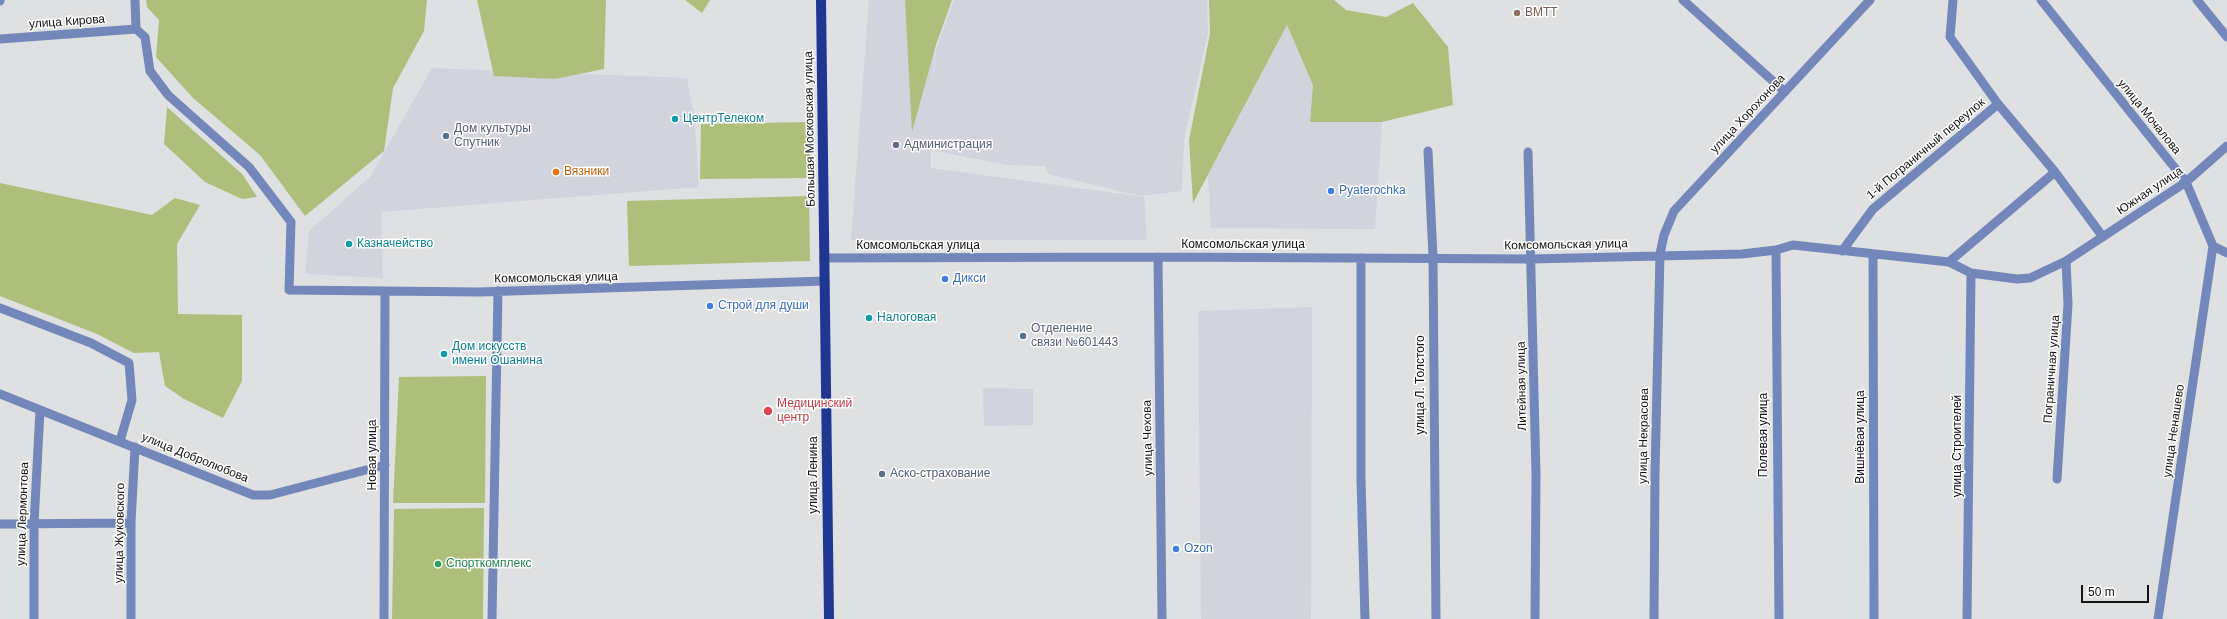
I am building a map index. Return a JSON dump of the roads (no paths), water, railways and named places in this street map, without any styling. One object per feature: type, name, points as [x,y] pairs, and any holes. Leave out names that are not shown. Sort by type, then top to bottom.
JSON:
[{"type":"main road","name":"Большая Московская улица","points":[[821,0],[824,258]]},
{"type":"main road","name":"улица Ленина","points":[[824,258],[829,619]]},
{"type":"street","points":[[135,0],[136,29]]},
{"type":"street","points":[[1683,0],[1785,92]]},
{"type":"street","name":"улица Хорохонова","points":[[1660,254],[1664,235],[1674,211],[1870,0]]},
{"type":"street","points":[[1953,0],[1950,37],[1998,104],[2055,172],[2103,237]]},
{"type":"street","name":"улица Мочалова","points":[[2041,0],[2186,182],[2212,246]]},
{"type":"street","points":[[2197,0],[2227,37]]},
{"type":"street","name":"улица Кирова","points":[[0,39],[136,29]]},
{"type":"street","name":"Комсомольская улица","points":[[136,29],[145,37],[150,71],[168,95],[249,167],[291,222],[288,290],[385,292],[498,291],[825,281]]},
{"type":"street","name":"1-й Пограничный переулок","points":[[1842,251],[1873,209],[1998,104]]},
{"type":"street","name":"Южная улица","points":[[1873,255],[1949,262],[1971,272],[2017,279],[2030,278],[2066,261],[2186,182],[2227,146]]},
{"type":"street","name":"улица Л. Толстого","points":[[1428,151],[1433,257],[1436,619]]},
{"type":"street","name":"Литейная улица","points":[[1528,152],[1532,259],[1536,474],[1535,619]]},
{"type":"street","points":[[1949,262],[2055,172]]},
{"type":"street","name":"Комсомольская улица","points":[[824,258],[1433,257],[1532,259],[1660,254],[1742,254],[1776,250],[1793,245],[1873,255]]},
{"type":"street","points":[[2212,246],[2227,253]]},
{"type":"street","name":"улица Ненашево","points":[[2158,619],[2212,246]]},
{"type":"street","name":"Полевая улица","points":[[1776,250],[1779,619]]},
{"type":"street","name":"улица Некрасова","points":[[1654,619],[1655,474],[1660,254]]},
{"type":"street","name":"Вишнёвая улица","points":[[1873,255],[1874,619]]},
{"type":"street","name":"улица Чехова","points":[[1158,257],[1162,619]]},
{"type":"street","points":[[1361,258],[1361,480],[1365,619]]},
{"type":"street","name":"Пограничная улица","points":[[2057,479],[2068,304],[2066,261]]},
{"type":"street","name":"улица Строителей","points":[[1967,619],[1971,272]]},
{"type":"street","points":[[492,619],[498,291]]},
{"type":"street","name":"Новая улица","points":[[384,619],[385,292]]},
{"type":"street","points":[[0,308],[91,343],[129,363],[132,400],[120,441]]},
{"type":"street","name":"улица Добролюбова","points":[[0,394],[253,495],[270,495],[385,465]]},
{"type":"street","name":"улица Лермонтова","points":[[34,619],[34,524],[40,410]]},
{"type":"street","name":"улица Жуковского","points":[[131,619],[131,523],[135,447]]},
{"type":"street","points":[[0,524],[131,523]]},
{"type":"place","name":"ВМТТ","points":[[1517,13]]},
{"type":"place","name":"ЦентрТелеком","points":[[675,119]]},
{"type":"place","name":"Дом культуры Спутник","points":[[446,136]]},
{"type":"place","name":"Администрация","points":[[896,145]]},
{"type":"place","name":"Вязники","points":[[556,172]]},
{"type":"place","name":"Pyaterochka","points":[[1331,191]]},
{"type":"place","name":"Казначейство","points":[[349,244]]},
{"type":"place","name":"Дикси","points":[[945,279]]},
{"type":"place","name":"Строй для души","points":[[710,306]]},
{"type":"place","name":"Налоговая","points":[[869,318]]},
{"type":"place","name":"Отделение связи №601443","points":[[1023,336]]},
{"type":"place","name":"Дом искусств имени Ошанина","points":[[444,354]]},
{"type":"place","name":"Медицинский центр","points":[[768,411]]},
{"type":"place","name":"Аско-страхование","points":[[882,474]]},
{"type":"place","name":"Ozon","points":[[1176,549]]},
{"type":"place","name":"Спорткомплекс","points":[[438,564]]}]
